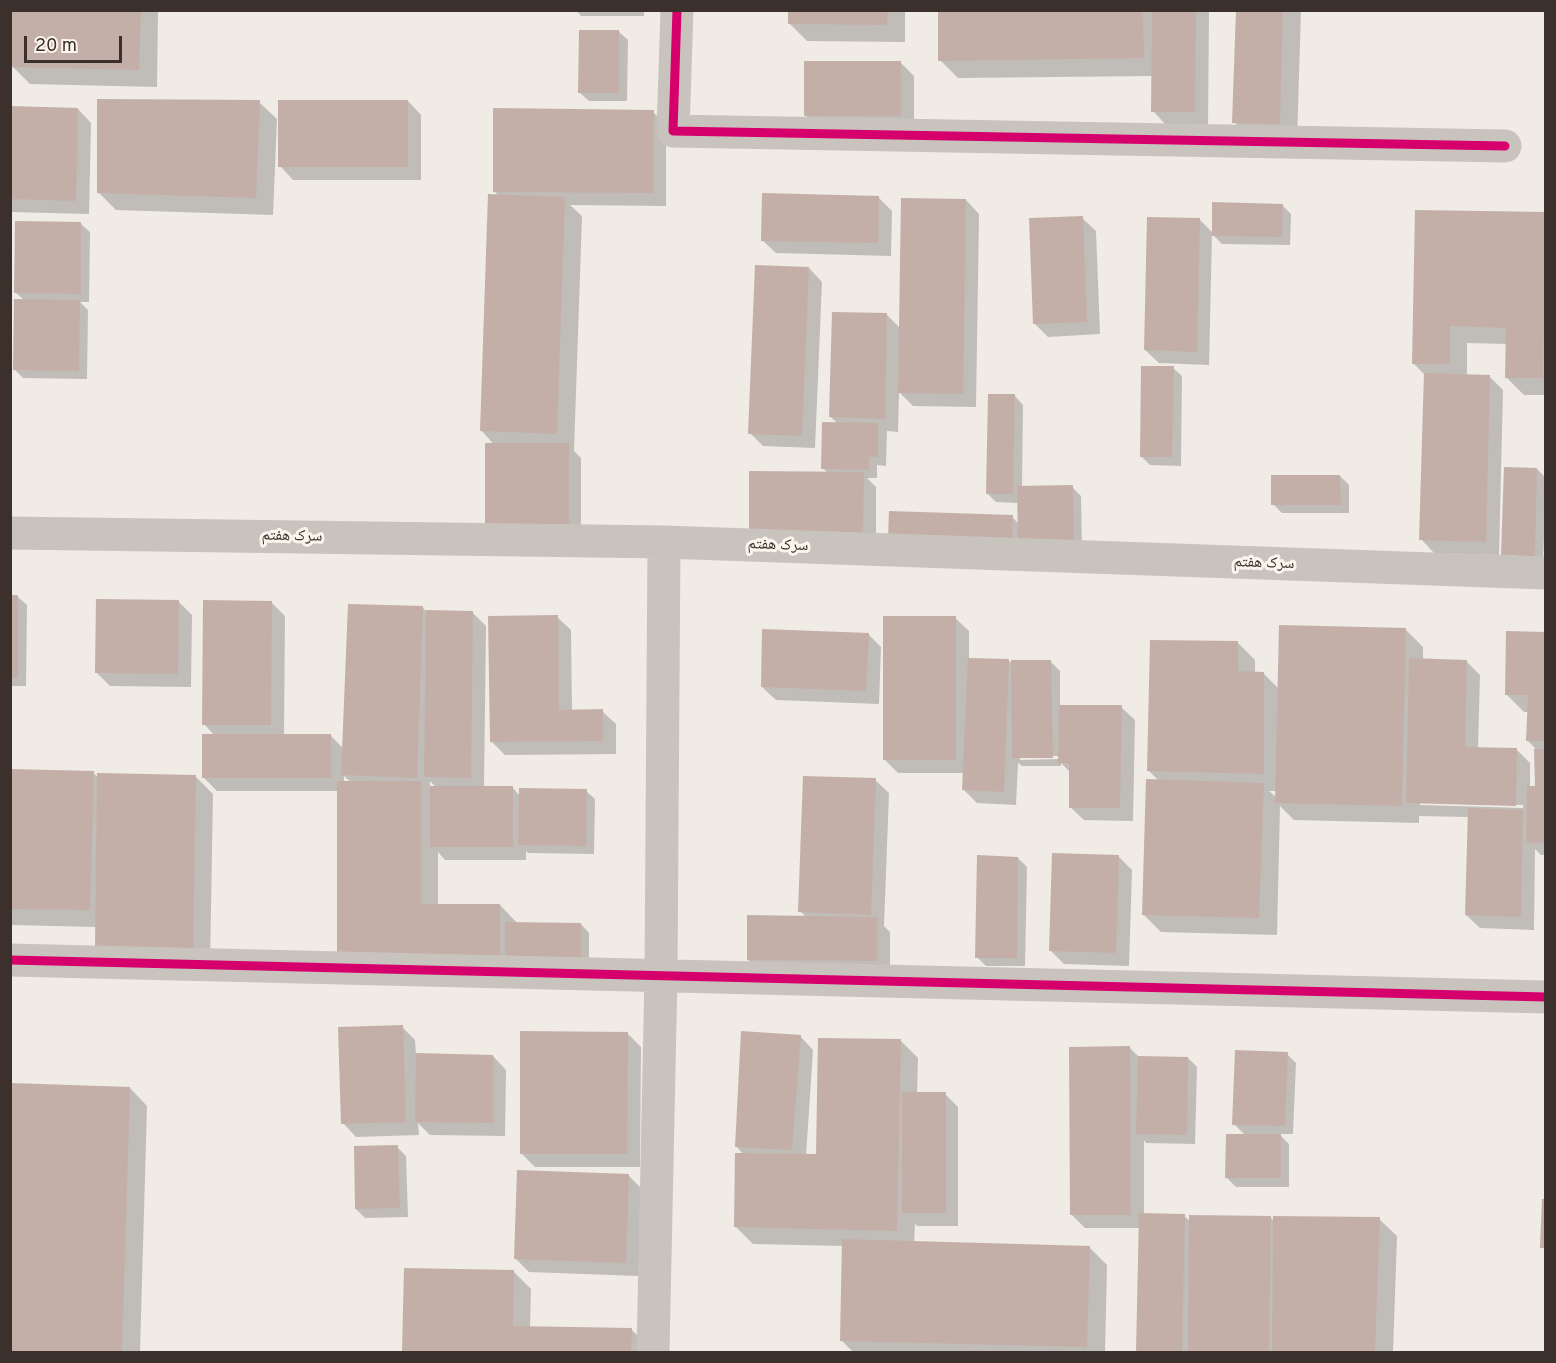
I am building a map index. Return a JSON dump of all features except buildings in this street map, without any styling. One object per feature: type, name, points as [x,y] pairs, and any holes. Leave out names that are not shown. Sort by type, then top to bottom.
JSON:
[{"type":"street","points":[[676,10],[673,131],[1505,146]]},
{"type":"street","name":"سرک هفتم","points":[[10,532],[664,542],[1545,573]]},
{"type":"street","points":[[653,1353],[661,975],[664,542]]},
{"type":"street","points":[[10,960],[1545,997]]},
{"type":"cycle path","points":[[677,10],[673,131],[1505,146]]},
{"type":"cycle path","points":[[10,960],[1546,997]]}]
